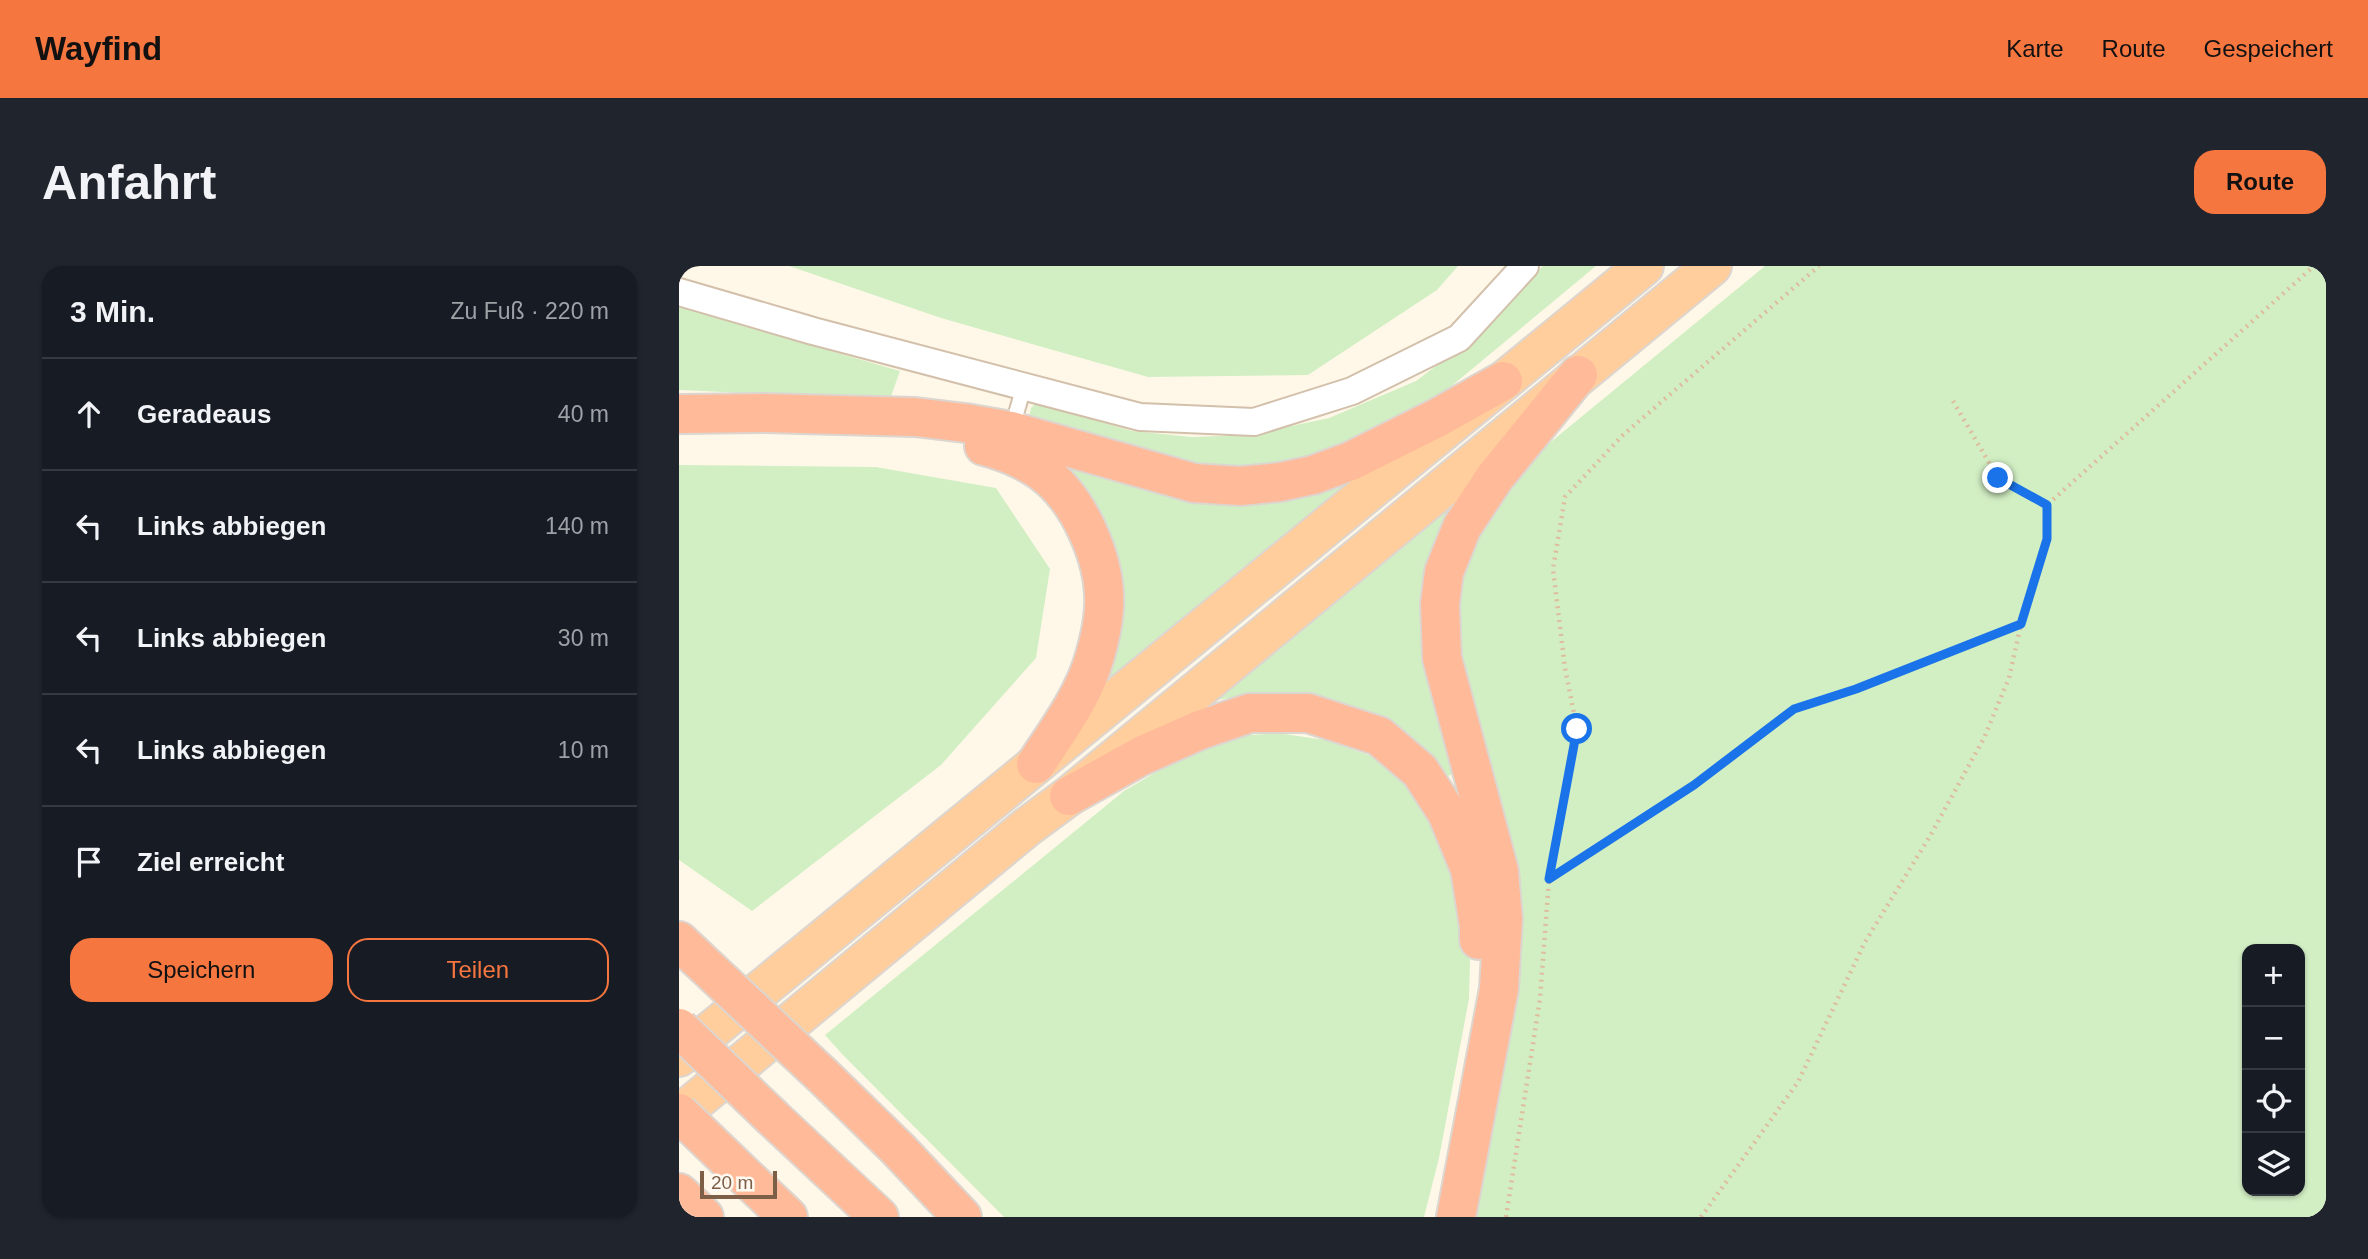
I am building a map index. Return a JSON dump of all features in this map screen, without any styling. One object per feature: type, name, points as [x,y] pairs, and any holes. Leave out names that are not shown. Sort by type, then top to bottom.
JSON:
[{"type":"highway","points":[[679,1058],[1644,266]]},
{"type":"highway","points":[[788,1217],[679,1114],[1712,266]]},
{"type":"highway","points":[[1456,1217],[1499,989],[1503,919],[1499,871],[1442,658],[1440,604],[1444,572],[1462,527],[1495,477],[1578,375]]},
{"type":"highway","points":[[679,414],[915,417],[1008,442],[1194,483],[1240,486],[1313,475],[1351,461],[1503,381]]},
{"type":"highway","points":[[679,432],[762,430],[910,433],[963,440],[1008,442],[1059,488],[1079,514],[1091,540],[1101,573],[1104,609],[1094,658],[1079,698],[1037,764]]},
{"type":"highway","points":[[1069,796],[1141,756],[1200,730],[1250,713],[1308,713],[1379,736],[1420,771],[1447,813],[1470,869],[1479,926],[1479,984],[1434,1217]]},
{"type":"highway","points":[[688,950],[898,1149],[962,1217]]},
{"type":"highway","points":[[679,1028],[879,1217]]},
{"type":"street","points":[[679,292],[813,331],[1140,416],[1254,422],[1352,391],[1459,338],[1525,266]]},
{"type":"lane","points":[[1008,442],[1024,386]]},
{"type":"path","points":[[1506,1217],[1540,999],[1549,879],[1577,729],[1565,668],[1553,569],[1565,497],[1623,435],[1819,266]]},
{"type":"path","points":[[1701,1217],[1798,1082],[1864,942],[1930,836],[1985,738],[2009,678],[2021,624],[2047,539],[2047,505],[2314,266]]},
{"type":"path","points":[[1954,401],[1998,478],[2047,505]]},
{"type":"path","points":[[1549,879],[1694,785],[1794,709],[1856,689],[2021,624]]},
{"type":"green space","points":[[789,266],[1458,266],[1437,290],[1308,375],[1148,377],[941,318]]},
{"type":"green space","points":[[1543,266],[1596,266],[1430,404],[1309,465],[1199,472],[1028,421],[1031,408],[1036,403],[1132,431],[1192,437],[1249,435],[1329,418],[1416,381],[1449,356]]},
{"type":"green space","points":[[1765,266],[2326,266],[2326,1217],[1468,1217],[1511,992],[1455,652],[1458,574],[1473,534],[1541,450]]},
{"type":"green space","points":[[679,307],[900,371],[890,399],[679,390]]},
{"type":"green space","points":[[679,465],[876,467],[996,488],[1050,569],[1036,658],[941,765],[752,911],[679,860]]},
{"type":"green space","points":[[1069,468],[1167,492],[1366,473],[1091,699],[1116,559],[1103,523],[1068,472]]},
{"type":"green space","points":[[1466,489],[1452,513],[1455,769],[1451,775],[1448,776],[1439,763],[1419,745],[1254,698],[1241,696],[1217,700],[1230,684]]},
{"type":"green space","points":[[1278,733],[1325,740],[1377,758],[1414,786],[1467,900],[1469,999],[1439,1158],[1424,1217],[1004,1217],[825,1035],[1124,791],[1187,754],[1237,736]]},
{"type":"route","points":[[1577,729],[1549,879],[1694,785],[1794,709],[1856,689],[2021,624],[2047,539],[2047,505],[1998,478]]}]
